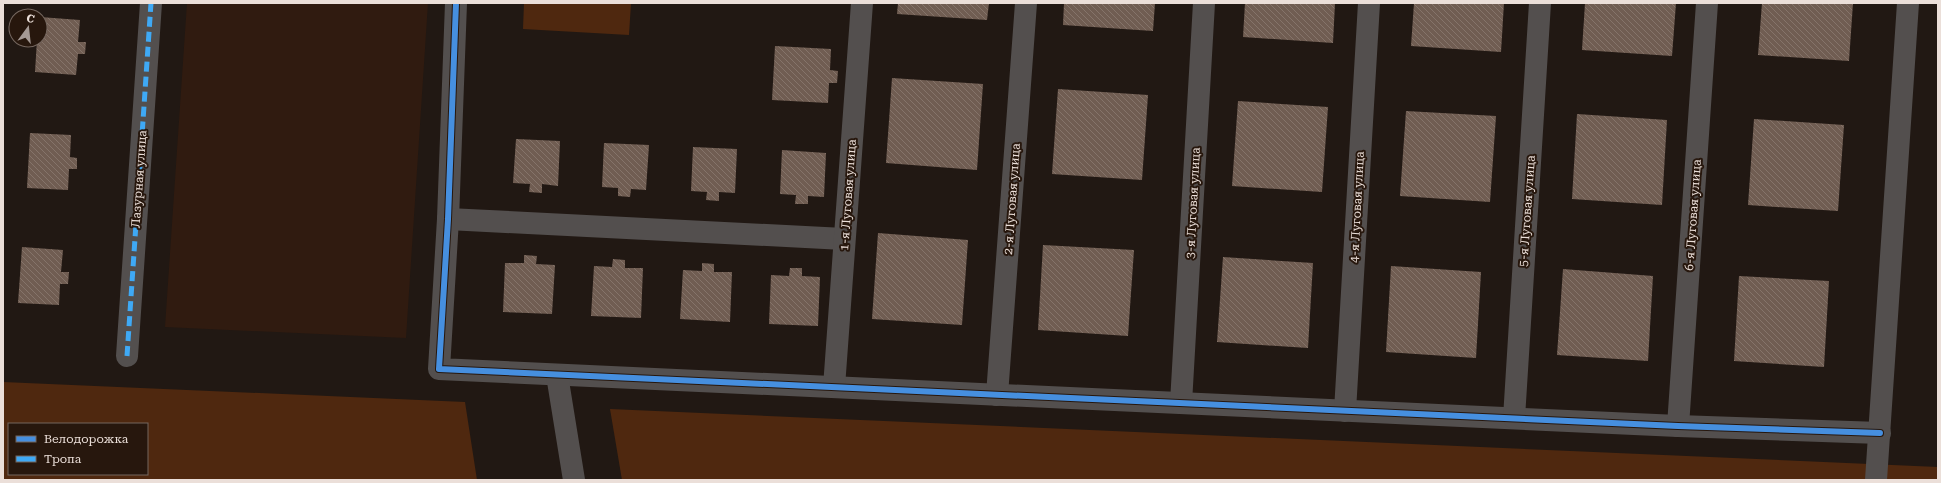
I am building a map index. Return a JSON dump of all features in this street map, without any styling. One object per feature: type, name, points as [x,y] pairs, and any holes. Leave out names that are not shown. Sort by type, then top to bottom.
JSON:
[{"type":"street","name":"Лазурная улица","points":[[127,356],[151,3]]},
{"type":"street","points":[[456,3],[448,219],[439,369],[1678,426],[1880,433]]},
{"type":"street","name":"1-я Луговая улица","points":[[834,388],[862,3]]},
{"type":"street","name":"2-я Луговая улица","points":[[997,395],[1026,3]]},
{"type":"street","name":"3-я Луговая улица","points":[[1181,403],[1204,3]]},
{"type":"street","name":"4-я Луговая улица","points":[[1345,411],[1370,3]]},
{"type":"street","name":"5-я Луговая улица","points":[[1514,418],[1540,3]]},
{"type":"street","name":"6-я Луговая улица","points":[[1678,426],[1707,3]]},
{"type":"street","points":[[1876,480],[1908,3]]},
{"type":"street","points":[[448,219],[844,239]]},
{"type":"street","points":[[557,375],[574,480]]},
{"type":"shaded area","points":[[187,3],[428,3],[406,338],[165,327]]},
{"type":"shaded area","points":[[524,3],[631,3],[629,35],[523,29]]},
{"type":"shaded area","points":[[3,382],[465,402],[477,480],[3,480]]},
{"type":"shaded area","points":[[610,409],[1938,467],[1938,480],[622,480]]},
{"type":"building","points":[[898,3],[989,3],[987,20],[897,14]]},
{"type":"building","points":[[1064,3],[1155,3],[1153,31],[1063,25]]},
{"type":"building","points":[[1245,3],[1335,3],[1333,43],[1243,37]]},
{"type":"building","points":[[1414,3],[1504,3],[1501,52],[1411,46]]},
{"type":"building","points":[[1585,3],[1676,3],[1672,56],[1582,50]]},
{"type":"building","points":[[1762,3],[1853,3],[1849,61],[1758,55]]},
{"type":"building","points":[[48,18],[80,20],[78,42],[86,42],[85,54],[78,54],[76,75],[35,72],[36,48],[48,48]]},
{"type":"building","points":[[775,46],[831,49],[830,70],[838,71],[837,83],[829,83],[828,103],[772,100]]},
{"type":"building","points":[[892,78],[983,84],[977,170],[886,163]]},
{"type":"building","points":[[1058,89],[1148,95],[1142,180],[1052,174]]},
{"type":"building","points":[[1238,101],[1328,107],[1322,192],[1232,186]]},
{"type":"building","points":[[1406,111],[1496,116],[1490,202],[1400,196]]},
{"type":"building","points":[[1577,114],[1667,120],[1662,205],[1572,199]]},
{"type":"building","points":[[1754,119],[1844,125],[1838,211],[1748,205]]},
{"type":"building","points":[[30,133],[71,135],[70,157],[77,158],[77,169],[69,169],[68,190],[27,188]]},
{"type":"building","points":[[516,139],[560,141],[558,186],[542,184],[542,193],[529,192],[530,184],[513,183]]},
{"type":"building","points":[[604,143],[649,145],[646,190],[631,189],[630,197],[618,196],[618,188],[602,187]]},
{"type":"building","points":[[693,147],[737,149],[735,193],[719,192],[719,201],[706,200],[707,192],[691,191]]},
{"type":"building","points":[[782,150],[826,153],[824,197],[808,196],[808,204],[795,204],[796,195],[780,194]]},
{"type":"building","points":[[878,233],[968,240],[962,325],[872,319]]},
{"type":"building","points":[[1043,245],[1134,250],[1128,336],[1038,330]]},
{"type":"building","points":[[22,247],[63,250],[61,272],[69,272],[68,284],[60,284],[59,305],[18,303]]},
{"type":"building","points":[[524,255],[537,256],[536,264],[555,265],[552,314],[503,312],[505,263],[524,263]]},
{"type":"building","points":[[1223,257],[1313,263],[1308,348],[1217,342]]},
{"type":"building","points":[[613,259],[625,260],[625,268],[643,268],[641,318],[591,316],[594,266],[612,267]]},
{"type":"building","points":[[702,263],[714,264],[714,272],[732,272],[730,322],[680,319],[683,270],[702,271]]},
{"type":"building","points":[[1391,266],[1481,272],[1476,358],[1386,352]]},
{"type":"building","points":[[790,268],[802,268],[802,276],[820,277],[818,326],[769,324],[771,275],[789,276]]},
{"type":"building","points":[[1563,269],[1653,276],[1648,361],[1557,355]]},
{"type":"building","points":[[1739,276],[1829,281],[1824,367],[1734,361]]},
{"type":"marked path","points":[[127,356],[151,3]]},
{"type":"cycle path","points":[[456,3],[448,219],[439,369],[1678,426],[1880,433]]}]
